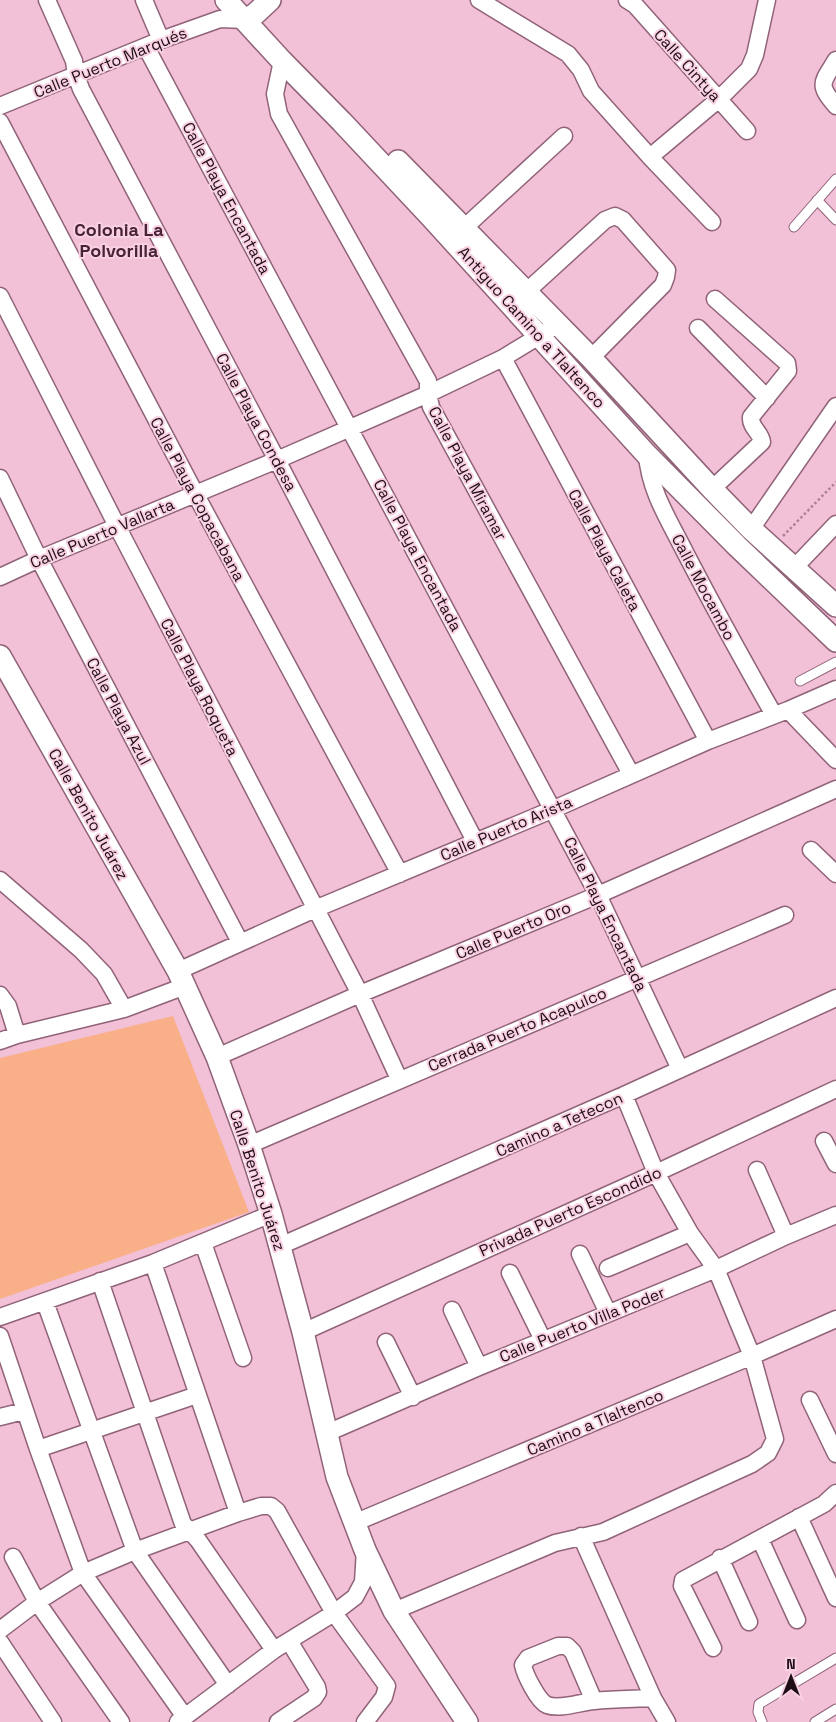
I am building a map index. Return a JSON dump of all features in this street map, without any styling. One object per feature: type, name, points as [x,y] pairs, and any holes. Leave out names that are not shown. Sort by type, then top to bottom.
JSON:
[{"type":"street","name":"Calle Playa Condesa","points":[[47,0],[74,61],[76,76],[81,89],[277,460],[474,841]]},
{"type":"street","name":"Calle Playa Encantada","points":[[144,0],[154,43],[350,428],[598,894],[680,1068]]},
{"type":"street","points":[[238,8],[270,0]]},
{"type":"street","points":[[478,0],[568,54],[581,70],[591,91],[712,222]]},
{"type":"street","name":"Calle Cintya","points":[[627,0],[635,5],[747,132]]},
{"type":"street","points":[[650,157],[719,99],[749,69],[755,55],[767,0]]},
{"type":"street","name":"Calle Puerto Marqués","points":[[0,106],[238,8]]},
{"type":"street","points":[[238,8],[347,118]]},
{"type":"street","name":"Antiguo Camino a Tlaltenco","points":[[238,8],[282,61],[347,118],[549,330],[647,455],[737,546],[836,641]]},
{"type":"street","points":[[836,60],[824,78],[822,87],[836,106]]},
{"type":"street","name":"Calle Playa Miramar","points":[[282,61],[276,94],[279,114],[428,381],[430,407],[631,774]]},
{"type":"street","name":"Calle Playa Copacabana","points":[[0,122],[196,495],[400,874]]},
{"type":"street","points":[[464,228],[564,136]]},
{"type":"street","points":[[437,212],[464,228],[526,292],[549,330],[591,358],[751,529],[836,606]]},
{"type":"street","points":[[526,292],[605,220],[615,216],[623,220],[667,270],[666,277],[664,285],[591,358]]},
{"type":"street","name":"Calle Playa Roqueta","points":[[0,296],[360,994],[399,1079]]},
{"type":"street","points":[[712,489],[762,442],[762,438],[752,427],[751,417],[788,371],[787,363],[715,299]]},
{"type":"street","points":[[698,328],[767,398]]},
{"type":"street","name":"Calle Puerto Vallarta","points":[[0,577],[117,526],[196,495],[428,394],[503,358],[549,330]]},
{"type":"street","name":"Calle Playa Caleta","points":[[503,358],[708,741]]},
{"type":"street","points":[[751,529],[836,406]]},
{"type":"street","name":"Calle Mocambo","points":[[647,455],[649,473],[654,490],[694,570],[781,713],[836,760]]},
{"type":"street","name":"Calle Playa Azul","points":[[0,478],[39,559],[240,942]]},
{"type":"street","points":[[795,567],[836,524]]},
{"type":"street","name":"Calle Benito Juárez","points":[[0,656],[181,978],[217,1057],[250,1145],[272,1214],[303,1332],[337,1477],[365,1550],[394,1611],[459,1717]]},
{"type":"street","name":"Calle Puerto Arista","points":[[0,1041],[17,1035],[124,1009],[181,978],[240,942],[474,841],[554,809],[708,741],[781,713],[836,689]]},
{"type":"street","name":"Calle Puerto Oro","points":[[217,1057],[360,994],[598,894],[836,789]]},
{"type":"street","points":[[811,850],[836,874]]},
{"type":"street","points":[[0,880],[81,950],[104,974],[124,1009]]},
{"type":"street","name":"Cerrada Puerto Acapulco","points":[[250,1145],[399,1079],[785,915]]},
{"type":"street","points":[[0,994],[8,1006],[17,1035]]},
{"type":"street","name":"Camino a Tetecon","points":[[280,1246],[624,1095],[836,998]]},
{"type":"street","name":"Privada Puerto Escondido","points":[[303,1332],[656,1173],[836,1089]]},
{"type":"street","points":[[394,1611],[555,1543],[603,1532],[752,1464],[768,1453],[775,1439],[752,1356],[716,1269],[690,1233],[656,1173],[624,1095]]},
{"type":"street","points":[[824,1141],[836,1164]]},
{"type":"street","points":[[757,1170],[786,1236]]},
{"type":"street","points":[[0,1317],[153,1263],[272,1214]]},
{"type":"street","name":"Calle Puerto Villa Poder","points":[[327,1433],[543,1340],[716,1269],[836,1215]]},
{"type":"street","points":[[608,1268],[690,1233]]},
{"type":"street","points":[[204,1243],[243,1358]]},
{"type":"street","points":[[580,1254],[608,1313]]},
{"type":"street","points":[[153,1263],[238,1513]]},
{"type":"street","points":[[510,1272],[543,1340]]},
{"type":"street","points":[[100,1282],[183,1524],[191,1532],[274,1650]]},
{"type":"street","points":[[45,1302],[136,1552],[228,1685]]},
{"type":"street","points":[[452,1310],[479,1367]]},
{"type":"street","name":"Camino a Tlaltenco","points":[[354,1523],[836,1319]]},
{"type":"street","points":[[0,1336],[15,1377],[24,1410],[82,1573],[182,1720],[274,1650],[334,1613],[355,1597],[363,1582],[365,1550]]},
{"type":"street","points":[[386,1342],[413,1397]]},
{"type":"street","points":[[38,1449],[197,1395]]},
{"type":"street","points":[[810,1400],[836,1454]]},
{"type":"street","points":[[0,1417],[24,1410]]},
{"type":"street","points":[[713,1648],[682,1586],[683,1580],[720,1558],[760,1539],[824,1504],[836,1493]]},
{"type":"street","points":[[0,1630],[37,1602],[82,1573],[238,1513],[261,1506],[270,1506],[277,1512],[334,1613],[387,1686],[384,1697],[365,1722]]},
{"type":"street","points":[[799,1517],[836,1598]]},
{"type":"street","points":[[581,1536],[653,1698],[667,1722]]},
{"type":"street","points":[[760,1539],[797,1620]]},
{"type":"street","points":[[13,1557],[37,1602],[121,1722]]},
{"type":"street","points":[[720,1558],[749,1622]]},
{"type":"street","points":[[278,1722],[314,1698],[318,1692],[318,1687],[289,1641]]},
{"type":"street","points":[[0,1642],[53,1722]]},
{"type":"street","points":[[594,1701],[573,1652],[567,1646],[558,1646],[528,1658],[523,1665],[540,1700],[546,1704],[556,1706],[594,1701],[653,1698]]},
{"type":"lane","points":[[794,227],[836,179]]},
{"type":"lane","points":[[817,200],[836,220]]},
{"type":"lane","points":[[800,681],[836,662]]},
{"type":"lane","points":[[762,1722],[758,1712],[759,1704],[836,1658]]},
{"type":"lane","points":[[815,1722],[836,1709]]},
{"type":"path","points":[[772,548],[836,482]]},
{"type":"shaded area","points":[[173,1016],[249,1212],[0,1299],[0,1058]]},
{"type":"district","name":"Colonia La Polvorilla","points":[[119,240]]}]
